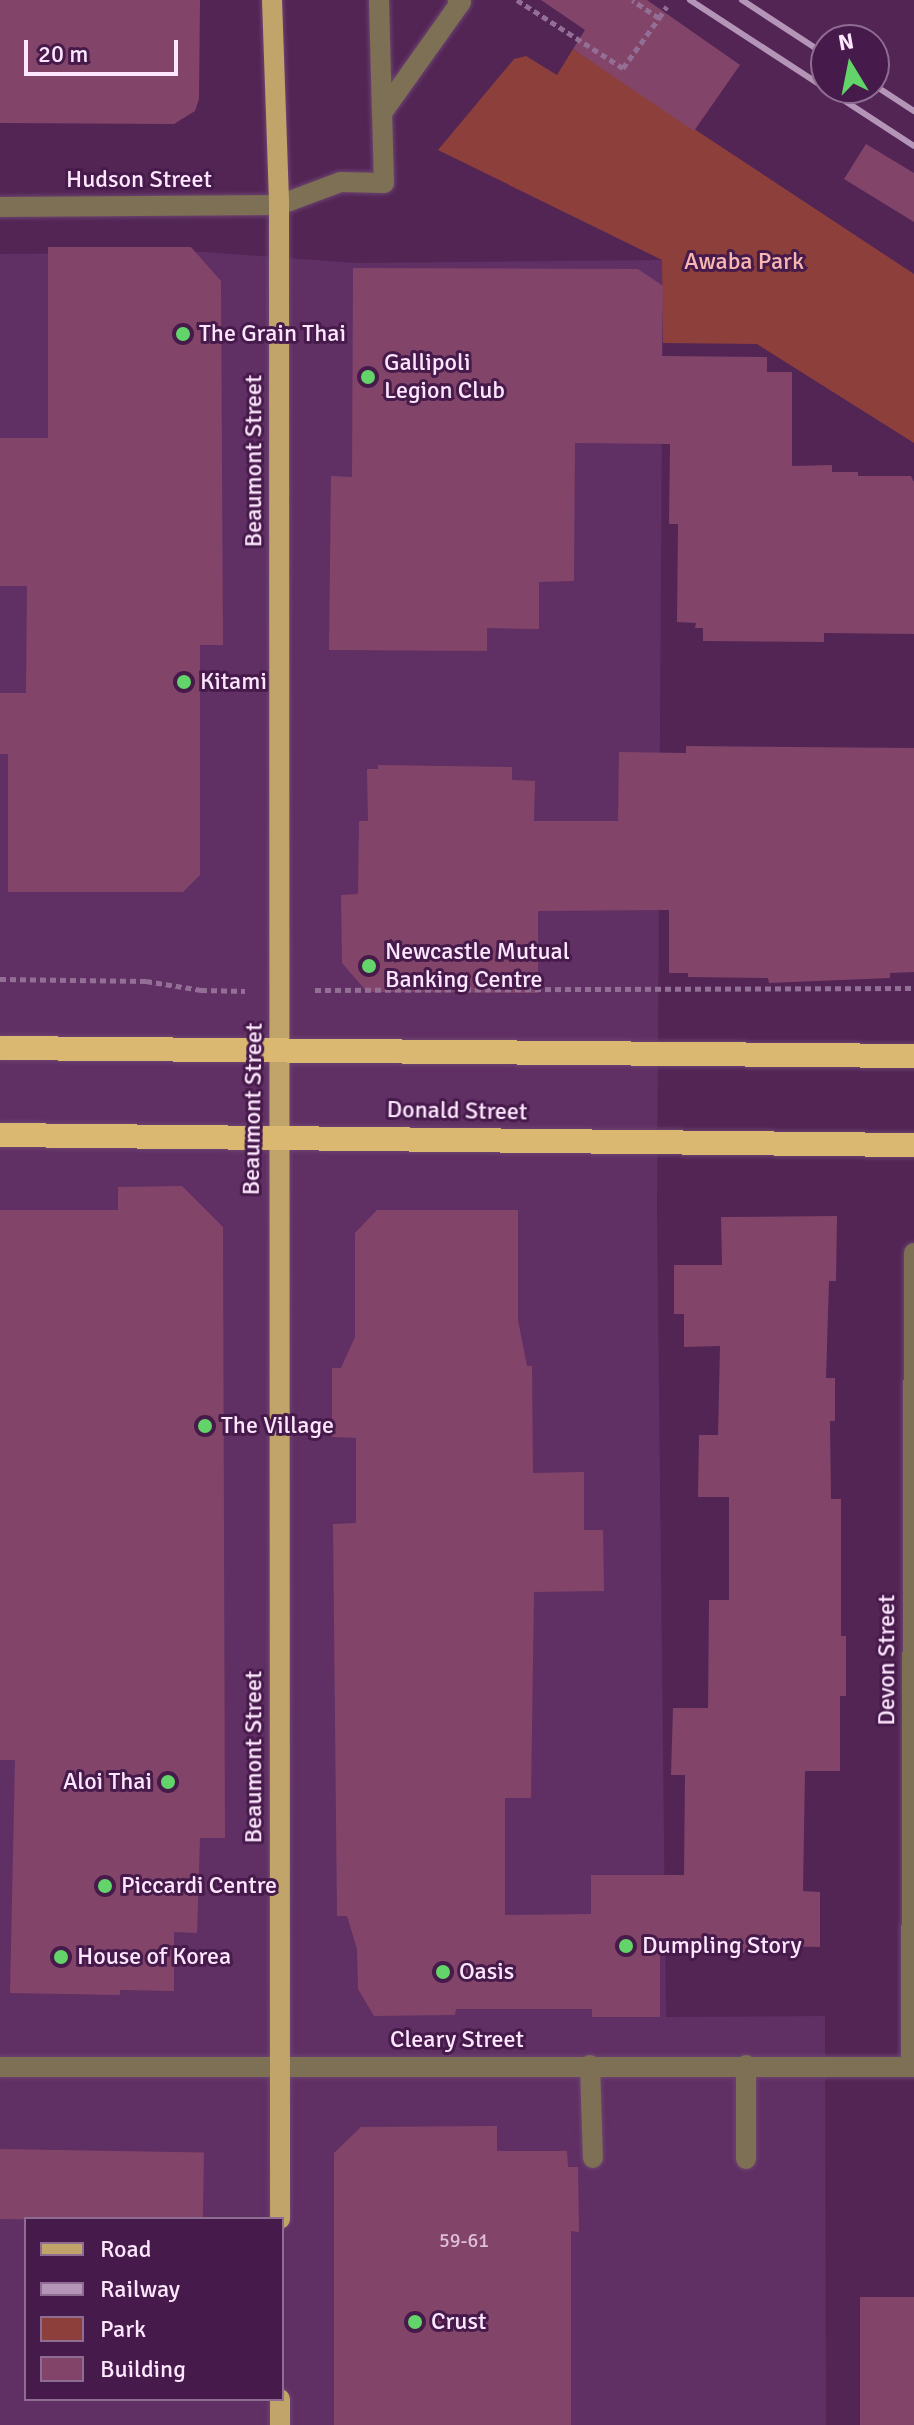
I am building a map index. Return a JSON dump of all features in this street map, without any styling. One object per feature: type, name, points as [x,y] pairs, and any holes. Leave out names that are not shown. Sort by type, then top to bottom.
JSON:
[{"type":"highway","points":[[0,1048],[280,1053],[914,1056]]},
{"type":"highway","name":"Donald Street","points":[[0,1135],[914,1145]]},
{"type":"main road","name":"Beaumont Street","points":[[272,0],[279,205],[280,2217]]},
{"type":"main road","points":[[280,2401],[280,2425]]},
{"type":"street","points":[[379,0],[382,113]]},
{"type":"street","points":[[382,113],[461,2],[458,0]]},
{"type":"street","name":"Hudson Street","points":[[0,207],[279,205],[341,182],[384,183],[382,113]]},
{"type":"street","name":"Devon Street","points":[[913,2067],[914,1253]]},
{"type":"street","points":[[590,2065],[593,2158]]},
{"type":"street","points":[[746,2065],[746,2159]]},
{"type":"street","name":"Cleary Street","points":[[0,2067],[913,2067]]},
{"type":"path","points":[[517,0],[623,68],[667,6]]},
{"type":"path","points":[[632,0],[659,18]]},
{"type":"path","points":[[0,979],[146,981],[214,990]]},
{"type":"path","points":[[339,990],[914,988]]},
{"type":"shaded area","points":[[205,252],[356,263],[663,260],[657,1209],[666,2017],[825,2016],[826,2425],[0,2425],[0,254]]},
{"type":"green space","name":"Awaba Park","points":[[573,49],[914,274],[914,443],[757,344],[663,343],[662,260],[438,150],[514,59],[526,56],[557,75]]},
{"type":"building","points":[[0,0],[200,0],[199,99],[195,111],[174,124],[0,123]]},
{"type":"building","points":[[541,0],[647,0],[740,65],[694,131],[573,49],[585,30]]},
{"type":"building","points":[[866,144],[914,173],[914,222],[844,179]]},
{"type":"building","points":[[48,247],[191,247],[221,281],[223,645],[200,645],[200,875],[183,892],[8,892],[8,754],[0,754],[0,693],[26,693],[27,586],[0,586],[0,438],[48,438]]},
{"type":"building","points":[[353,268],[638,269],[663,286],[662,356],[767,357],[767,372],[792,372],[792,466],[832,465],[832,472],[858,472],[858,476],[911,476],[914,482],[914,634],[824,633],[824,642],[703,641],[703,628],[695,628],[696,623],[677,622],[678,524],[669,524],[670,444],[575,443],[574,581],[539,582],[539,629],[487,628],[487,651],[329,650],[331,476],[352,477]]},
{"type":"building","points":[[686,746],[914,748],[914,972],[890,973],[890,978],[769,983],[768,978],[688,977],[688,973],[669,973],[669,910],[538,911],[538,993],[367,992],[342,963],[341,895],[358,894],[359,821],[368,821],[367,769],[378,769],[378,765],[512,767],[512,780],[535,781],[534,821],[618,821],[619,752],[686,753]]},
{"type":"building","points":[[182,1186],[223,1227],[225,1838],[200,1838],[197,1933],[174,1932],[174,1991],[120,1990],[120,1995],[10,1993],[15,1760],[0,1760],[0,1210],[118,1210],[118,1187]]},
{"type":"building","points":[[377,1210],[518,1210],[518,1320],[527,1366],[532,1366],[533,1473],[584,1472],[584,1530],[603,1530],[604,1591],[534,1592],[531,1798],[505,1798],[505,1915],[591,1914],[591,1875],[684,1875],[685,1775],[671,1775],[673,1708],[708,1708],[709,1600],[729,1600],[729,1497],[698,1497],[699,1435],[718,1435],[720,1346],[684,1347],[684,1314],[674,1314],[674,1265],[722,1265],[721,1217],[837,1216],[836,1281],[829,1281],[826,1378],[835,1378],[835,1421],[830,1421],[831,1499],[841,1499],[841,1636],[846,1636],[846,1696],[840,1696],[840,1771],[805,1771],[803,1891],[820,1892],[820,1947],[768,1946],[767,1953],[660,1952],[660,2017],[592,2017],[592,2009],[456,2009],[455,2015],[374,2016],[358,1989],[357,1949],[347,1916],[337,1916],[333,1524],[356,1523],[356,1438],[332,1437],[332,1368],[341,1368],[355,1337],[355,1233]]},
{"type":"building","points":[[497,2126],[497,2151],[567,2151],[568,2167],[578,2167],[579,2232],[571,2231],[571,2425],[334,2425],[334,2153],[361,2127]]},
{"type":"building","points":[[0,2149],[204,2153],[203,2217],[0,2219]]},
{"type":"building","points":[[860,2297],[914,2297],[914,2425],[860,2425]]},
{"type":"railway","points":[[690,0],[914,146]]},
{"type":"railway","points":[[742,0],[810,45]]},
{"type":"railway","points":[[890,95],[914,111]]},
{"type":"place","name":"The Grain Thai","points":[[183,334]]},
{"type":"place","name":"Gallipoli Legion Club","points":[[368,377]]},
{"type":"place","name":"Kitami","points":[[184,682]]},
{"type":"place","name":"Newcastle Mutual Banking Centre","points":[[369,966]]},
{"type":"place","name":"The Village","points":[[205,1426]]},
{"type":"place","name":"Aloi Thai","points":[[168,1782]]},
{"type":"place","name":"Piccardi Centre","points":[[105,1886]]},
{"type":"place","name":"Dumpling Story","points":[[626,1946]]},
{"type":"place","name":"House of Korea","points":[[61,1957]]},
{"type":"place","name":"Oasis","points":[[443,1972]]},
{"type":"place","name":"Crust","points":[[415,2322]]}]
